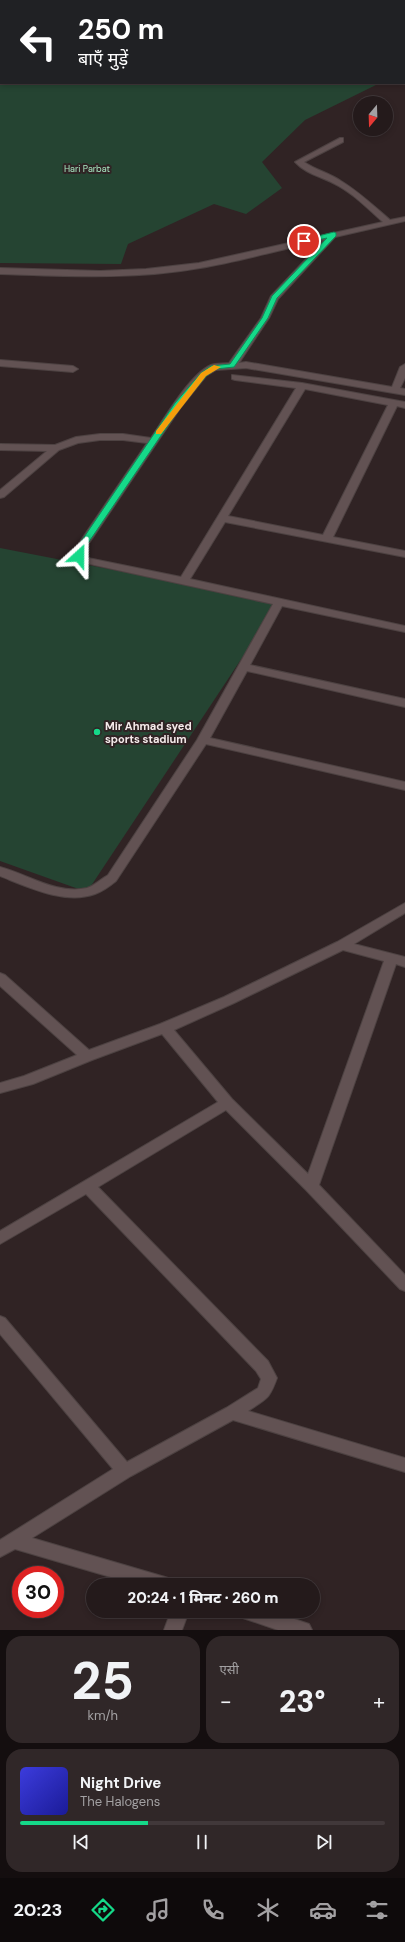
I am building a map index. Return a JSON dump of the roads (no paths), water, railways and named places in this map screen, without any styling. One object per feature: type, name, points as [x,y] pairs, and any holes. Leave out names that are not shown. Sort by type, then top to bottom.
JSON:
[{"type":"street","points":[[340,140],[299,162],[313,172],[336,181],[348,189],[388,222]]},
{"type":"street","points":[[0,270],[68,274],[146,272],[200,266],[334,234],[405,219]]},
{"type":"street","points":[[232,366],[265,318],[274,298],[334,234]]},
{"type":"street","points":[[0,363],[73,369]]},
{"type":"street","points":[[405,392],[246,365],[214,367],[203,374],[178,405],[152,441],[78,552],[79,556],[85,560],[405,629]]},
{"type":"street","points":[[395,390],[405,367]]},
{"type":"street","points":[[235,377],[302,386],[405,405]]},
{"type":"street","points":[[183,582],[302,386]]},
{"type":"street","points":[[327,538],[394,403]]},
{"type":"street","points":[[0,495],[56,448],[76,440],[100,437],[123,437],[152,441]]},
{"type":"street","points":[[0,447],[56,448]]},
{"type":"street","points":[[222,518],[405,554]]},
{"type":"street","points":[[0,871],[59,891],[87,892],[112,878],[203,740],[279,602]]},
{"type":"street","points":[[244,667],[405,703]]},
{"type":"street","points":[[203,740],[405,786]]},
{"type":"street","points":[[0,1088],[28,1080],[87,1056],[165,1028],[229,1000],[342,945],[405,907]]},
{"type":"street","points":[[342,945],[405,962]]},
{"type":"street","points":[[311,1186],[391,959]]},
{"type":"street","points":[[0,978],[87,1056]]},
{"type":"street","points":[[165,1028],[227,1103],[311,1186],[405,1285]]},
{"type":"street","points":[[0,1238],[227,1103]]},
{"type":"street","points":[[0,1549],[125,1471],[232,1413],[264,1392],[269,1378],[262,1366],[87,1185]]},
{"type":"street","points":[[0,1323],[125,1471]]},
{"type":"street","points":[[232,1413],[405,1465]]},
{"type":"street","points":[[15,1541],[141,1578]]},
{"type":"street","points":[[173,1630],[177,1618]]},
{"type":"street","points":[[267,1618],[302,1630]]},
{"type":"place","name":"Mir Ahmad syed sports stadium","points":[[97,732]]},
{"type":"park label","name":"Hari Parbat","points":[[87,169]]}]
